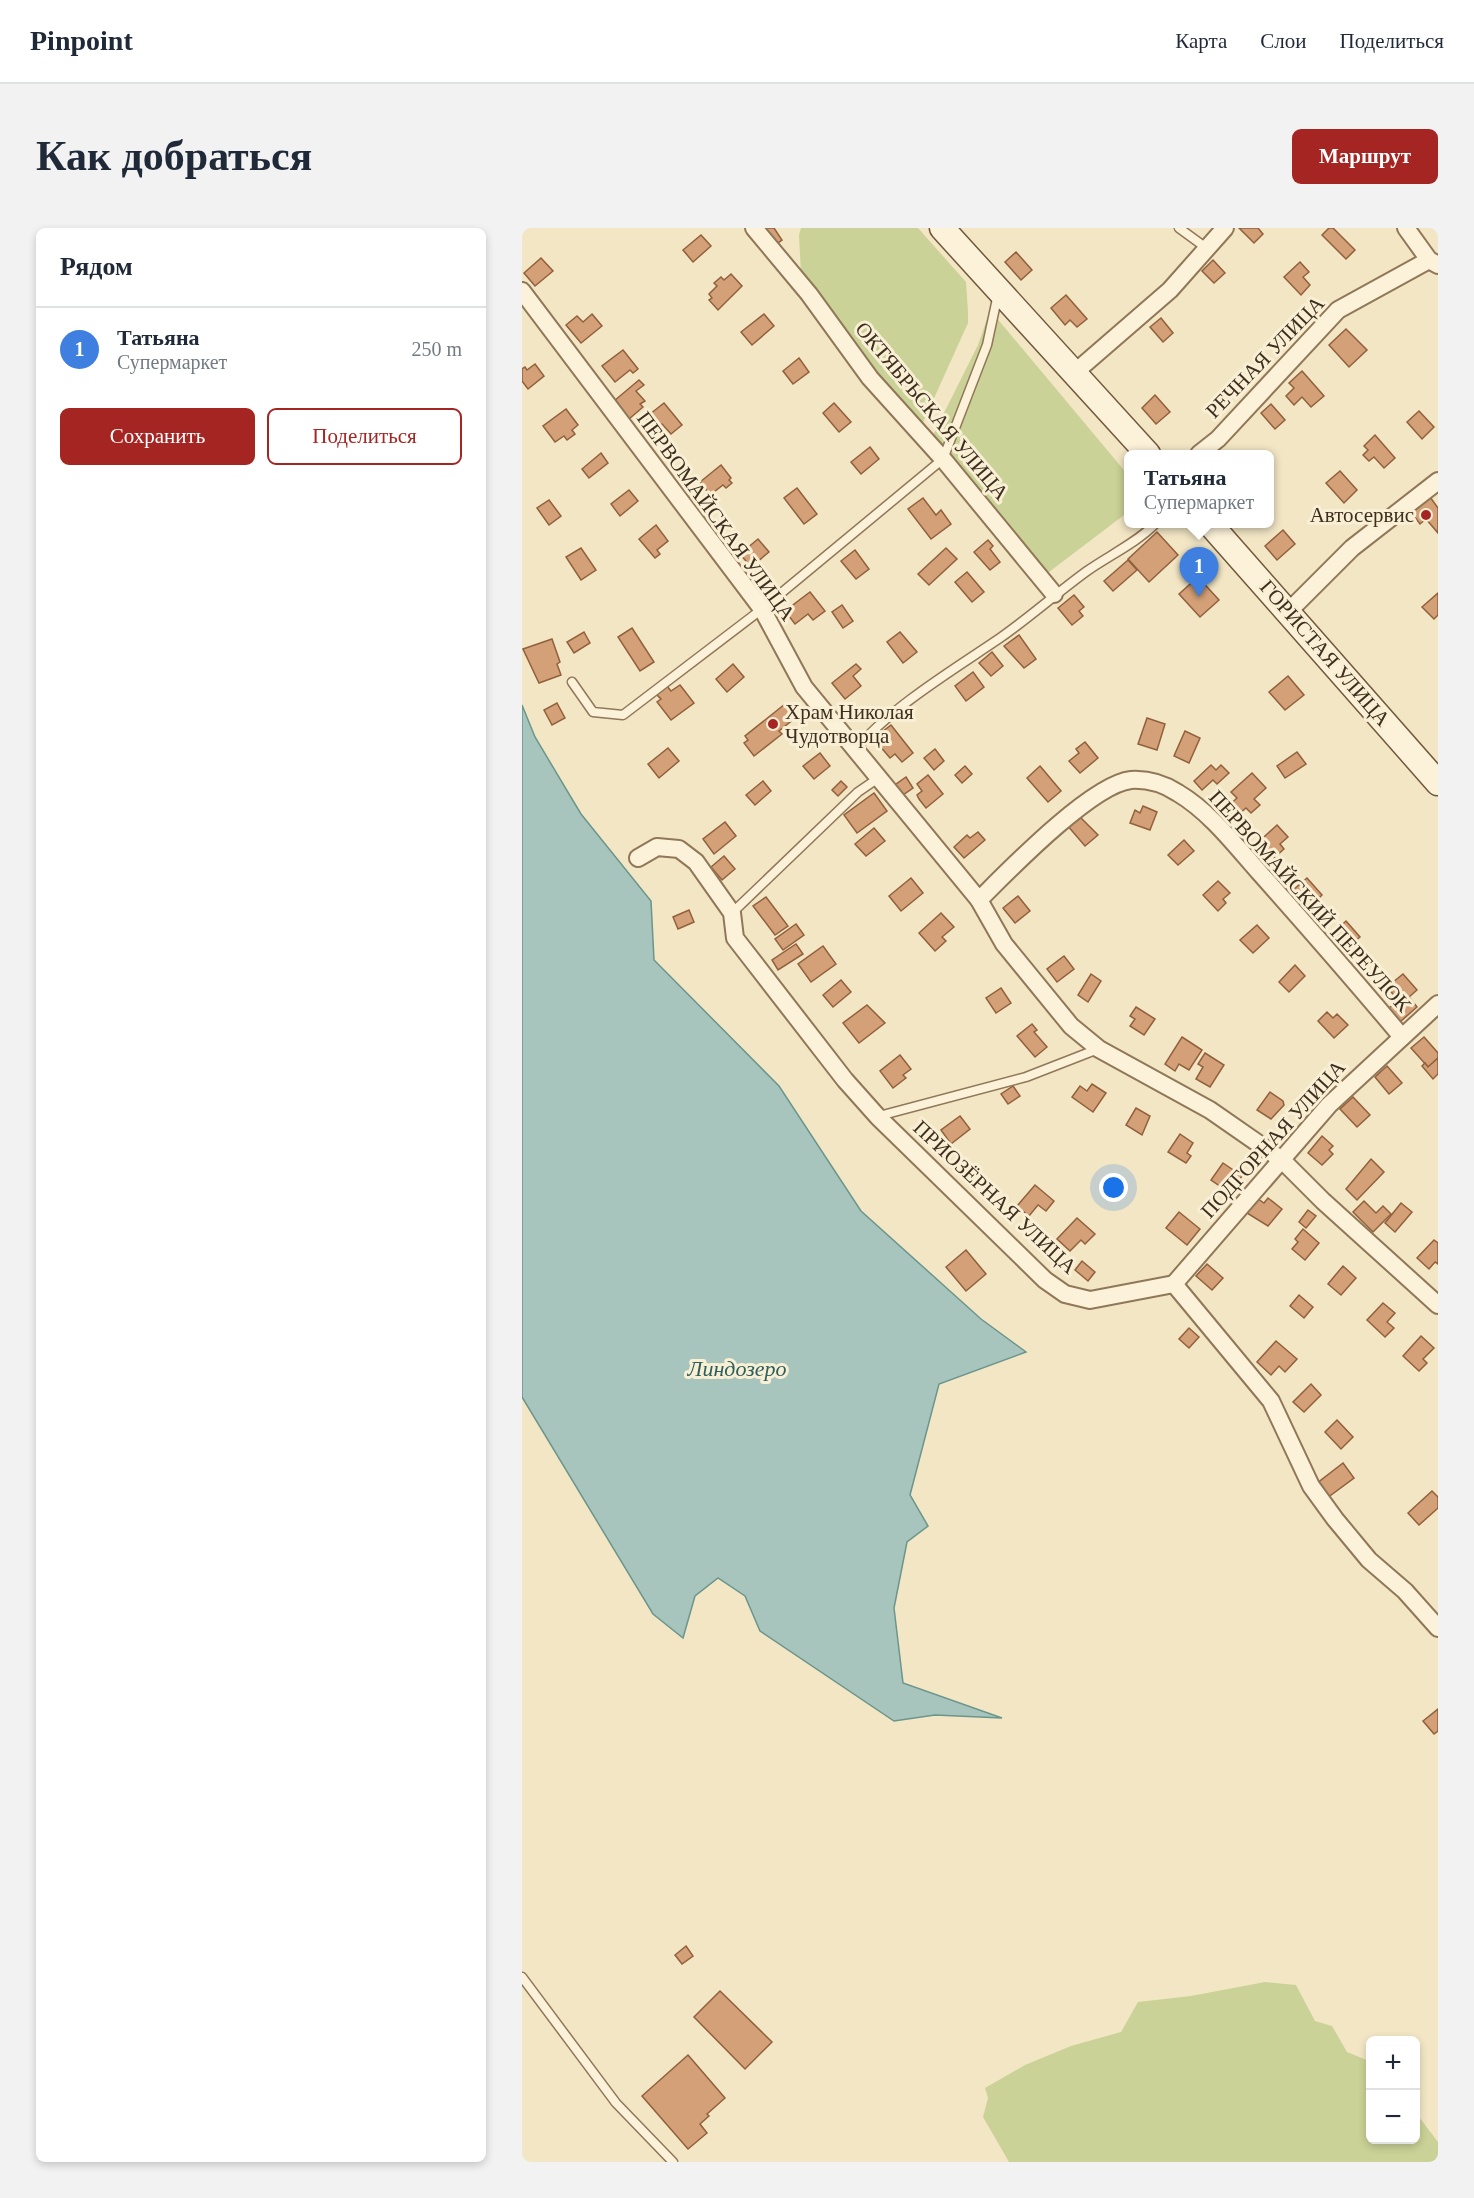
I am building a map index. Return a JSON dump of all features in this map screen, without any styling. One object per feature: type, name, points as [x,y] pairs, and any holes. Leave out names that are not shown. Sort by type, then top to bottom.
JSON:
[{"type":"street","name":"ОКТЯБРЬСКАЯ УЛИЦА","points":[[754,228],[809,294],[870,378],[943,459],[1054,594]]},
{"type":"street","points":[[1073,374],[1170,290],[1205,247],[1225,228]]},
{"type":"street","name":"РЕЧНАЯ УЛИЦА","points":[[1204,450],[1218,439],[1338,310],[1434,262],[1406,228]]},
{"type":"street","points":[[944,229],[1144,450]]},
{"type":"street","name":"ПЕРВОМАЙСКАЯ УЛИЦА","points":[[522,291],[762,609],[804,687],[978,900],[1004,944],[1071,1026],[1099,1049],[1210,1110],[1282,1160],[1323,1201],[1438,1305]]},
{"type":"street","points":[[1289,611],[1352,548],[1438,482]]},
{"type":"street","name":"ГОРИСТАЯ УЛИЦА","points":[[1214,528],[1438,783]]},
{"type":"street","name":"ПЕРВОМАЙСКИЙ ПЕРЕУЛОК","points":[[978,900],[1035,844],[1108,789],[1130,780],[1155,782],[1179,793],[1219,828],[1337,960],[1402,1037]]},
{"type":"street","name":"ПРИОЗЁРНАЯ УЛИЦА","points":[[638,858],[657,847],[679,849],[696,862],[732,913],[735,938],[751,962],[845,1080],[878,1117],[1045,1281],[1065,1294],[1090,1300],[1174,1284]]},
{"type":"street","name":"ПОДГОРНАЯ УЛИЦА","points":[[1174,1284],[1329,1105],[1438,1004]]},
{"type":"street","points":[[1174,1284],[1271,1401],[1311,1486],[1335,1519],[1369,1560],[1405,1591],[1438,1628]]},
{"type":"lane","points":[[1179,228],[1205,247]]},
{"type":"lane","points":[[572,682],[593,712],[623,715],[762,609],[943,459],[987,345],[998,291]]},
{"type":"lane","points":[[855,751],[867,737],[946,674],[1002,636],[1054,594],[1151,528]]},
{"type":"lane","points":[[732,913],[858,792],[877,779]]},
{"type":"lane","points":[[878,1117],[1026,1077],[1099,1049]]},
{"type":"lane","points":[[522,1977],[616,2103],[674,2162]]},
{"type":"green space","points":[[801,228],[918,228],[966,282],[968,323],[916,438],[802,293],[799,235]]},
{"type":"green space","points":[[990,310],[1124,470],[1124,515],[1049,572],[1040,573],[932,437],[978,345]]},
{"type":"green space","points":[[1265,1982],[1296,1985],[1315,2021],[1332,2026],[1347,2052],[1366,2060],[1366,2144],[1420,2144],[1420,2118],[1438,2142],[1438,2162],[1009,2162],[983,2117],[988,2098],[985,2088],[1025,2065],[1071,2046],[1121,2032],[1138,2002],[1191,1996]]},
{"type":"water","name":"Линдозеро","points":[[522,705],[535,737],[581,814],[651,901],[654,960],[779,1086],[861,1211],[981,1319],[1026,1352],[939,1384],[910,1495],[928,1526],[907,1542],[894,1608],[903,1683],[1002,1718],[935,1715],[894,1721],[760,1631],[745,1596],[718,1578],[695,1596],[683,1638],[653,1614],[522,1397]]},
{"type":"building","points":[[774,228],[782,240],[774,246],[763,230]]},
{"type":"building","points":[[1239,228],[1258,228],[1263,234],[1254,243]]},
{"type":"building","points":[[1329,228],[1333,228],[1355,250],[1346,259],[1322,235]]},
{"type":"building","points":[[701,235],[711,246],[693,262],[683,250]]},
{"type":"building","points":[[1016,252],[1032,270],[1021,280],[1005,262]]},
{"type":"building","points":[[541,258],[553,271],[535,286],[524,273]]},
{"type":"building","points":[[1213,260],[1225,273],[1214,283],[1202,271]]},
{"type":"building","points":[[1300,262],[1309,272],[1303,277],[1310,285],[1301,295],[1284,277]]},
{"type":"building","points":[[731,274],[742,286],[718,310],[709,300],[712,298],[709,294],[717,286],[714,283],[721,277],[724,280]]},
{"type":"building","points":[[1066,295],[1087,319],[1077,327],[1070,320],[1065,325],[1051,308]]},
{"type":"building","points":[[592,314],[602,326],[581,343],[566,325],[577,316],[583,322]]},
{"type":"building","points":[[764,314],[774,326],[752,345],[741,332]]},
{"type":"building","points":[[1161,318],[1173,333],[1163,342],[1150,327]]},
{"type":"building","points":[[1346,329],[1367,350],[1349,367],[1329,345]]},
{"type":"building","points":[[623,350],[638,369],[633,373],[630,370],[615,382],[602,366]]},
{"type":"building","points":[[799,358],[809,372],[793,384],[783,371]]},
{"type":"building","points":[[535,364],[544,376],[528,389],[522,381],[522,369],[525,367],[527,370]]},
{"type":"building","points":[[1302,371],[1324,396],[1311,407],[1302,397],[1294,405],[1286,396],[1294,388],[1289,383]]},
{"type":"building","points":[[639,380],[644,385],[636,391],[645,401],[640,404],[643,407],[629,419],[614,401]]},
{"type":"building","points":[[1155,395],[1170,412],[1156,424],[1142,408]]},
{"type":"building","points":[[664,403],[682,425],[671,434],[662,424],[655,430],[645,418]]},
{"type":"building","points":[[834,403],[851,422],[839,432],[823,413]]},
{"type":"building","points":[[1271,404],[1285,420],[1275,429],[1261,413]]},
{"type":"building","points":[[566,409],[578,425],[572,430],[575,434],[567,440],[564,436],[555,442],[543,426]]},
{"type":"building","points":[[1419,411],[1434,427],[1422,439],[1407,422]]},
{"type":"building","points":[[1375,435],[1395,458],[1384,468],[1374,457],[1369,461],[1363,455],[1368,450],[1364,446]]},
{"type":"building","points":[[870,447],[879,459],[861,474],[851,462]]},
{"type":"building","points":[[601,453],[608,463],[589,478],[582,469]]},
{"type":"building","points":[[721,465],[732,483],[726,488],[723,485],[710,495],[700,482]]},
{"type":"building","points":[[1340,471],[1357,490],[1344,503],[1326,483]]},
{"type":"building","points":[[797,488],[817,514],[804,524],[784,498]]},
{"type":"building","points":[[629,490],[638,501],[620,516],[611,504]]},
{"type":"building","name":"Автосервис","points":[[1430,497],[1438,508],[1438,533],[1426,519],[1420,524],[1411,512]]},
{"type":"building","points":[[923,498],[936,515],[941,510],[951,524],[931,539],[908,509]]},
{"type":"building","points":[[549,500],[561,516],[549,525],[537,508]]},
{"type":"building","points":[[656,525],[668,541],[657,550],[660,554],[655,558],[639,539]]},
{"type":"building","points":[[1283,530],[1295,544],[1277,560],[1265,546]]},
{"type":"building","points":[[1157,532],[1178,555],[1149,582],[1128,559]]},
{"type":"building","points":[[758,539],[769,552],[751,567],[740,554]]},
{"type":"building","points":[[988,540],[993,546],[990,549],[1000,562],[990,570],[974,552]]},
{"type":"building","points":[[581,548],[596,570],[581,580],[566,557]]},
{"type":"building","points":[[946,548],[957,559],[929,585],[918,574]]},
{"type":"building","points":[[855,550],[869,569],[856,579],[841,561]]},
{"type":"building","points":[[1128,560],[1137,570],[1113,591],[1104,581]]},
{"type":"building","points":[[967,572],[984,592],[972,602],[955,582]]},
{"type":"building","points":[[1198,577],[1219,600],[1200,617],[1179,594]]},
{"type":"building","points":[[810,592],[825,611],[813,620],[808,614],[795,624],[785,611]]},
{"type":"building","points":[[1438,593],[1438,615],[1434,619],[1422,607]]},
{"type":"building","points":[[1074,595],[1084,607],[1079,611],[1083,616],[1072,625],[1058,608]]},
{"type":"building","points":[[842,605],[853,621],[843,628],[832,612]]},
{"type":"building","points":[[632,628],[654,662],[640,671],[618,637]]},
{"type":"building","points":[[584,632],[590,643],[574,653],[567,642]]},
{"type":"building","points":[[900,632],[917,652],[903,663],[887,642]]},
{"type":"building","points":[[1019,635],[1036,659],[1024,668],[1004,646]]},
{"type":"building","points":[[552,639],[560,662],[557,664],[561,675],[539,683],[523,649]]},
{"type":"building","points":[[992,652],[1003,666],[991,676],[979,663]]},
{"type":"building","points":[[733,664],[744,677],[727,692],[716,679]]},
{"type":"building","points":[[856,664],[861,669],[853,676],[861,686],[845,699],[832,683]]},
{"type":"building","points":[[973,672],[984,687],[966,701],[955,686]]},
{"type":"building","points":[[1288,676],[1304,695],[1285,710],[1269,692]]},
{"type":"building","points":[[680,685],[694,703],[671,720],[657,702],[661,699],[656,694],[667,686],[671,691]]},
{"type":"building","points":[[557,703],[565,718],[552,725],[544,710]]},
{"type":"building","name":"Храм Николая Чудотворца","points":[[785,704],[795,718],[779,731],[782,734],[754,756],[744,743],[748,740],[745,736]]},
{"type":"building","points":[[1147,718],[1165,724],[1157,750],[1138,744]]},
{"type":"building","points":[[891,725],[913,753],[902,762],[895,754],[890,758],[879,745],[883,741],[878,735]]},
{"type":"building","points":[[1185,731],[1200,738],[1189,763],[1174,756]]},
{"type":"building","points":[[1085,742],[1098,758],[1080,773],[1069,761],[1079,753],[1076,749]]},
{"type":"building","points":[[668,748],[679,761],[659,778],[648,764]]},
{"type":"building","points":[[935,749],[944,761],[934,770],[924,758]]},
{"type":"building","points":[[1297,752],[1306,764],[1285,778],[1277,766]]},
{"type":"building","points":[[820,753],[830,766],[814,779],[803,766]]},
{"type":"building","points":[[1211,765],[1216,770],[1221,765],[1229,773],[1217,784],[1213,780],[1202,790],[1194,781]]},
{"type":"building","points":[[965,766],[972,774],[962,783],[955,775]]},
{"type":"building","points":[[1040,766],[1061,791],[1048,802],[1027,778]]},
{"type":"building","points":[[1252,773],[1266,788],[1254,799],[1260,805],[1251,813],[1246,808],[1232,820],[1224,810],[1237,798],[1231,792]]},
{"type":"building","points":[[928,775],[943,794],[926,808],[917,795],[922,791],[917,784]]},
{"type":"building","points":[[906,777],[913,788],[900,797],[892,787]]},
{"type":"building","points":[[763,781],[771,791],[755,805],[746,795]]},
{"type":"building","points":[[841,781],[847,787],[838,796],[832,790]]},
{"type":"building","points":[[874,793],[887,811],[857,833],[844,815]]},
{"type":"building","points":[[1143,806],[1157,812],[1150,830],[1130,823],[1135,810],[1140,813]]},
{"type":"building","points":[[1078,815],[1098,835],[1085,846],[1067,825]]},
{"type":"building","points":[[725,822],[736,836],[714,854],[703,839]]},
{"type":"building","points":[[1277,825],[1288,837],[1280,844],[1284,849],[1274,858],[1270,853],[1263,860],[1252,848]]},
{"type":"building","points":[[874,828],[885,841],[866,856],[855,844]]},
{"type":"building","points":[[978,832],[985,840],[964,858],[954,847],[967,835],[970,838]]},
{"type":"building","points":[[1184,840],[1194,851],[1178,865],[1168,855]]},
{"type":"building","points":[[724,856],[735,869],[722,880],[711,867]]},
{"type":"building","points":[[911,878],[923,893],[901,911],[889,896]]},
{"type":"building","points":[[1307,878],[1322,895],[1314,903],[1307,896],[1302,900],[1293,890]]},
{"type":"building","points":[[1218,881],[1230,893],[1223,899],[1226,903],[1218,911],[1203,895]]},
{"type":"building","points":[[1018,896],[1030,911],[1015,923],[1003,908]]},
{"type":"building","points":[[766,897],[788,926],[775,935],[753,906]]},
{"type":"building","points":[[689,910],[694,922],[678,929],[673,917]]},
{"type":"building","points":[[941,913],[954,927],[942,937],[946,941],[935,951],[919,933]]},
{"type":"building","points":[[1346,921],[1360,937],[1353,943],[1350,939],[1343,945],[1332,934]]},
{"type":"building","points":[[796,924],[804,935],[783,950],[775,939]]},
{"type":"building","points":[[1257,925],[1269,938],[1253,953],[1240,940]]},
{"type":"building","points":[[796,944],[803,954],[778,970],[772,960]]},
{"type":"building","points":[[823,946],[836,964],[811,982],[798,964]]},
{"type":"building","points":[[1064,956],[1074,969],[1057,982],[1047,969]]},
{"type":"building","points":[[1295,965],[1305,976],[1289,992],[1279,982]]},
{"type":"building","points":[[1091,974],[1101,981],[1088,1002],[1078,995]]},
{"type":"building","points":[[1403,974],[1417,990],[1409,997],[1417,1007],[1400,1022],[1388,1009],[1398,1000],[1387,987]]},
{"type":"building","points":[[841,980],[851,992],[833,1007],[823,995]]},
{"type":"building","points":[[1001,988],[1011,1003],[996,1013],[986,998]]},
{"type":"building","points":[[867,1005],[885,1023],[859,1043],[843,1023]]},
{"type":"building","points":[[1136,1007],[1155,1019],[1144,1035],[1130,1026],[1135,1019],[1130,1016]]},
{"type":"building","points":[[1327,1012],[1333,1018],[1337,1014],[1348,1025],[1334,1038],[1318,1021]]},
{"type":"building","points":[[1032,1024],[1037,1030],[1034,1032],[1047,1047],[1035,1057],[1017,1036]]},
{"type":"building","points":[[1182,1037],[1202,1050],[1189,1070],[1179,1064],[1175,1071],[1165,1064]]},
{"type":"building","points":[[1424,1037],[1438,1053],[1438,1058],[1428,1067],[1411,1048]]},
{"type":"building","points":[[1205,1053],[1224,1065],[1210,1087],[1196,1079],[1203,1067],[1198,1064]]},
{"type":"building","points":[[900,1055],[911,1069],[903,1075],[906,1078],[893,1088],[880,1071]]},
{"type":"building","points":[[1438,1058],[1438,1074],[1433,1079],[1422,1066],[1425,1063],[1428,1067]]},
{"type":"building","points":[[1387,1066],[1402,1083],[1389,1094],[1375,1077]]},
{"type":"building","points":[[1092,1084],[1106,1093],[1093,1112],[1072,1097],[1080,1086],[1087,1091]]},
{"type":"building","points":[[1013,1086],[1020,1096],[1008,1104],[1001,1094]]},
{"type":"building","points":[[1270,1092],[1283,1101],[1284,1105],[1271,1119],[1257,1110]]},
{"type":"building","points":[[1353,1097],[1370,1115],[1357,1127],[1340,1109]]},
{"type":"building","points":[[1136,1108],[1150,1116],[1142,1135],[1126,1125]]},
{"type":"building","points":[[960,1116],[970,1129],[951,1144],[941,1130]]},
{"type":"building","points":[[1180,1134],[1193,1143],[1187,1153],[1191,1156],[1186,1163],[1168,1152]]},
{"type":"building","points":[[1322,1136],[1333,1146],[1329,1150],[1333,1154],[1322,1165],[1308,1153]]},
{"type":"building","points":[[1371,1159],[1384,1172],[1357,1200],[1346,1189]]},
{"type":"building","points":[[1223,1163],[1242,1176],[1230,1193],[1211,1180]]},
{"type":"building","points":[[1035,1185],[1054,1201],[1046,1211],[1038,1205],[1029,1216],[1017,1206]]},
{"type":"building","points":[[1268,1198],[1282,1209],[1268,1226],[1247,1213],[1258,1199],[1264,1203]]},
{"type":"building","points":[[1364,1201],[1376,1213],[1383,1206],[1391,1214],[1373,1232],[1353,1212]]},
{"type":"building","points":[[1401,1203],[1412,1212],[1395,1232],[1385,1223]]},
{"type":"building","points":[[1308,1210],[1316,1216],[1306,1228],[1299,1222]]},
{"type":"building","points":[[1179,1212],[1200,1229],[1187,1245],[1166,1228]]},
{"type":"building","points":[[1077,1218],[1095,1234],[1085,1244],[1081,1240],[1070,1251],[1057,1239]]},
{"type":"building","points":[[1303,1229],[1319,1243],[1305,1260],[1292,1249],[1298,1242],[1295,1239]]},
{"type":"building","points":[[1434,1240],[1438,1243],[1438,1264],[1435,1262],[1429,1269],[1417,1258]]},
{"type":"building","points":[[966,1250],[986,1274],[966,1291],[946,1267]]},
{"type":"building","points":[[1082,1261],[1095,1272],[1088,1281],[1075,1270]]},
{"type":"building","points":[[1207,1264],[1223,1278],[1212,1290],[1196,1276]]},
{"type":"building","points":[[1343,1266],[1356,1278],[1341,1295],[1328,1284]]},
{"type":"building","points":[[1299,1295],[1313,1307],[1304,1318],[1290,1306]]},
{"type":"building","points":[[1383,1303],[1395,1313],[1387,1322],[1394,1328],[1385,1337],[1367,1320]]},
{"type":"building","points":[[1189,1328],[1199,1337],[1189,1348],[1179,1339]]},
{"type":"building","points":[[1421,1336],[1434,1348],[1423,1359],[1427,1363],[1419,1371],[1403,1356]]},
{"type":"building","points":[[1276,1341],[1297,1359],[1285,1372],[1279,1366],[1271,1375],[1257,1362]]},
{"type":"building","points":[[1311,1384],[1321,1395],[1304,1412],[1293,1402]]},
{"type":"building","points":[[1337,1420],[1353,1437],[1341,1449],[1325,1432]]},
{"type":"building","points":[[1343,1463],[1354,1478],[1327,1498],[1316,1484]]},
{"type":"building","points":[[1432,1491],[1438,1497],[1438,1508],[1419,1525],[1408,1513]]},
{"type":"building","points":[[1438,1709],[1438,1731],[1434,1734],[1423,1721]]},
{"type":"building","points":[[686,1946],[693,1956],[682,1964],[675,1955]]},
{"type":"building","points":[[720,1991],[772,2042],[745,2069],[694,2017]]},
{"type":"building","points":[[688,2055],[725,2098],[707,2114],[709,2116],[700,2124],[707,2133],[688,2149],[642,2096]]},
{"type":"place","name":"Автосервис","points":[[1426,515]]},
{"type":"place","name":"Татьяна","points":[[1199,597]]},
{"type":"place","name":"Храм Николая Чудотворца","points":[[773,724]]}]
